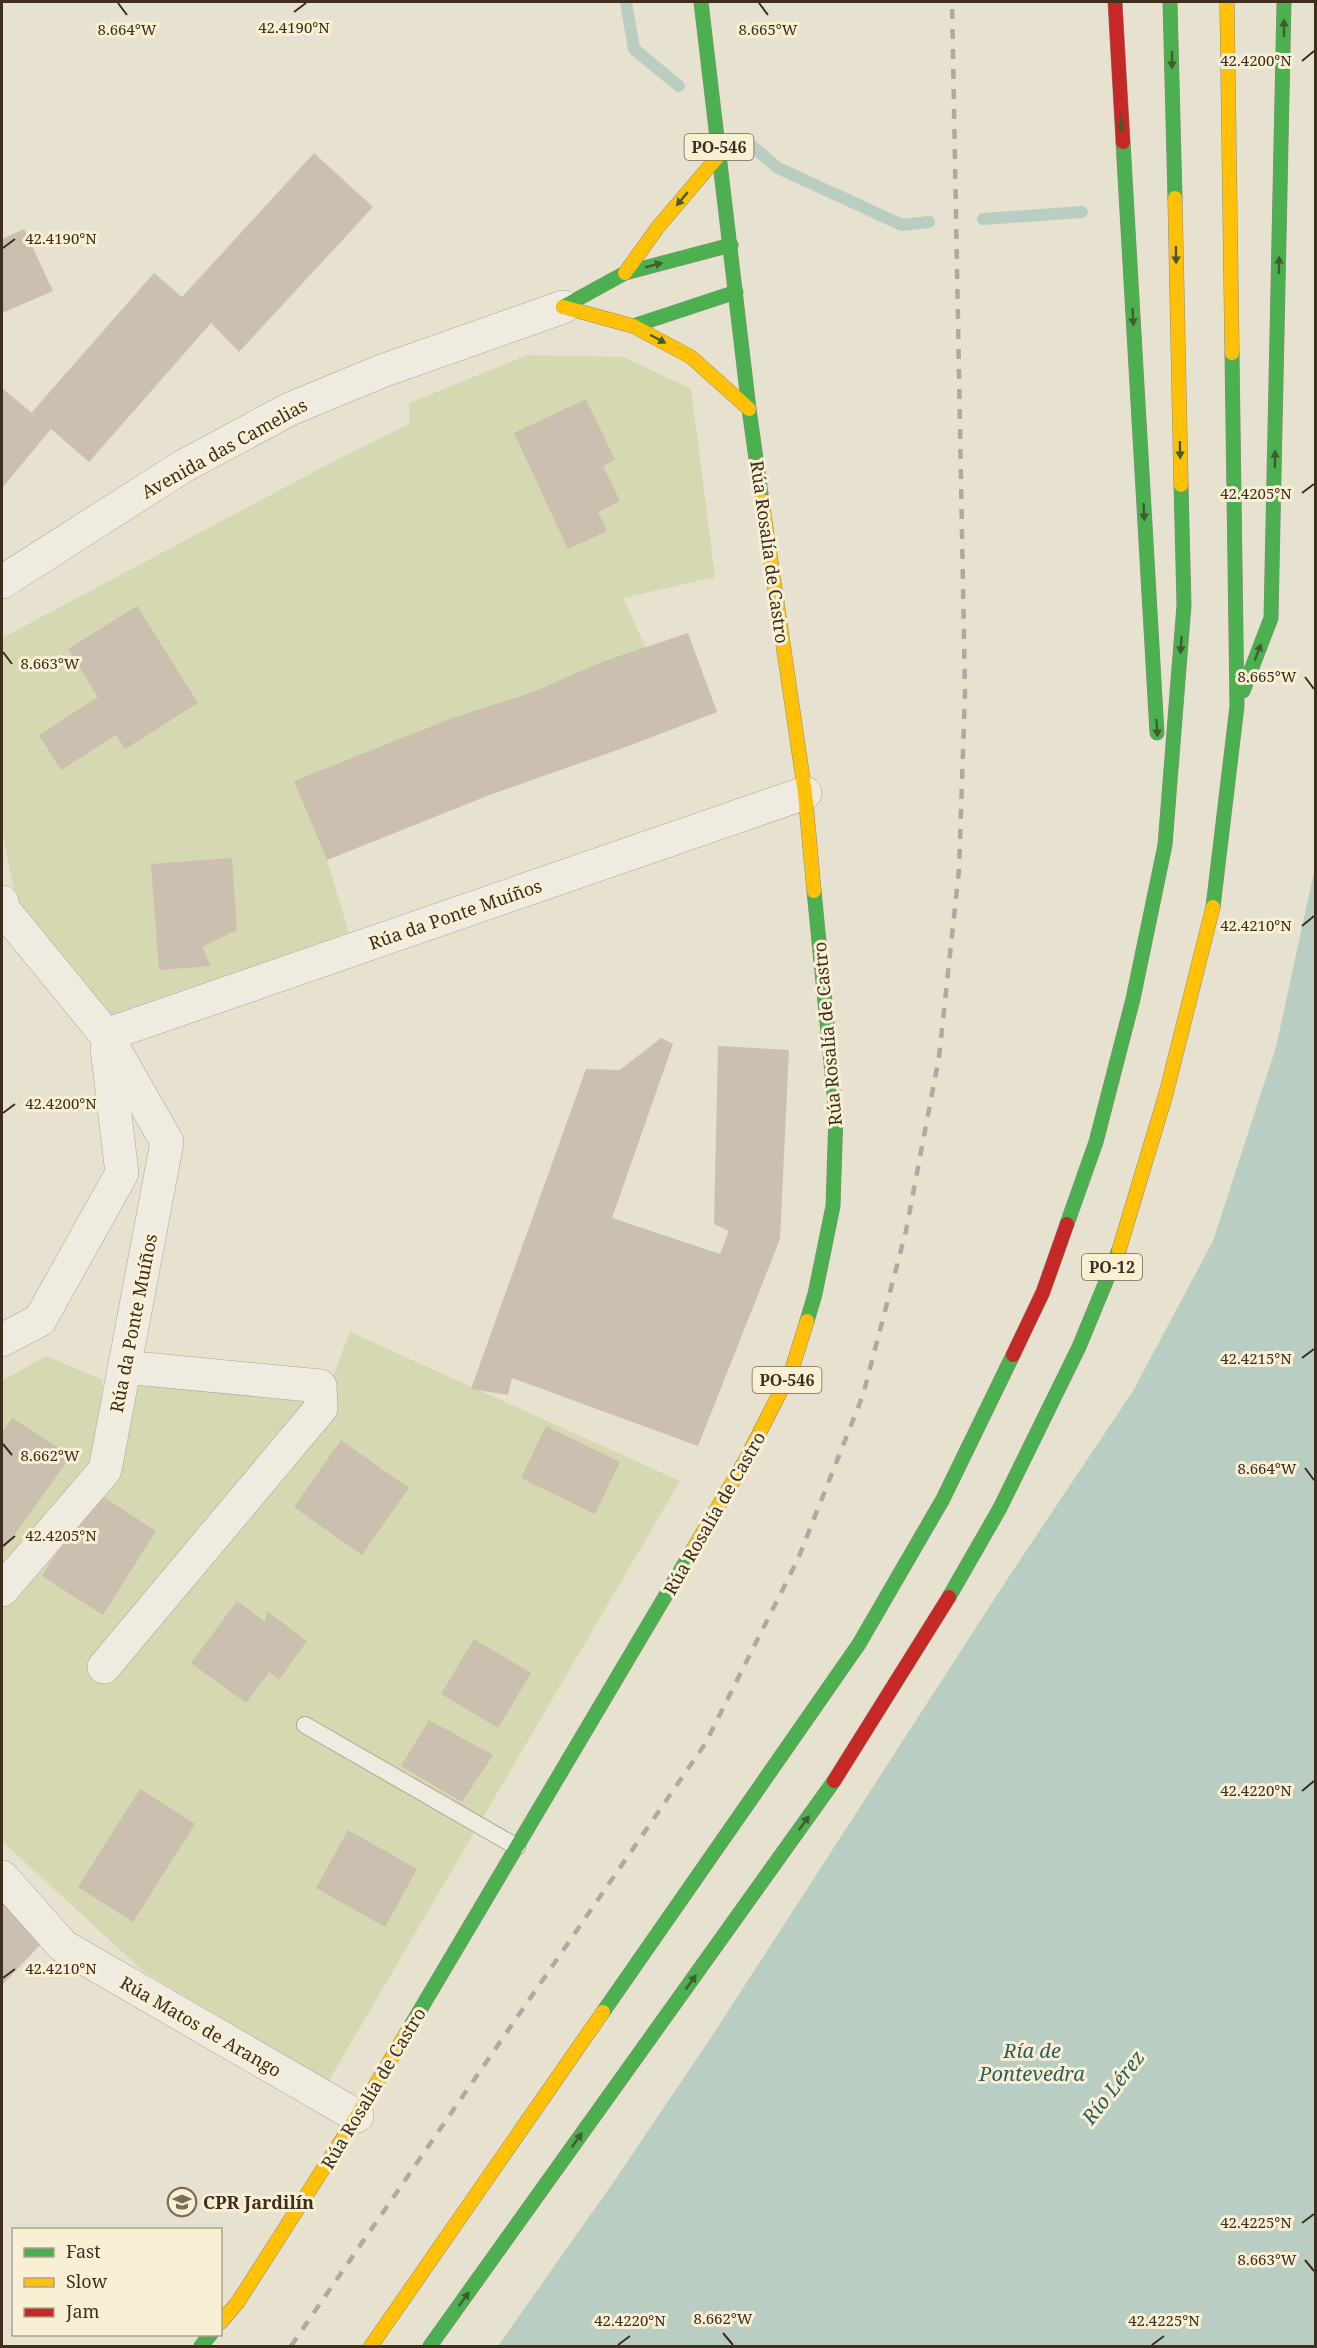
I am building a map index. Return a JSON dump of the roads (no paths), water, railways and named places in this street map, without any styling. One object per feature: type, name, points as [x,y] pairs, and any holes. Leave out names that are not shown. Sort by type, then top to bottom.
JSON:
[{"type":"main road","name":"PO-546","points":[[701,2],[736,292]]},
{"type":"main road","points":[[1114,2],[1165,845]]},
{"type":"main road","name":"PO-12","points":[[371,2346],[859,1644],[943,1498],[1043,1292],[1096,1142],[1133,999],[1165,845],[1184,605],[1170,2]]},
{"type":"main road","name":"PO-12","points":[[430,2346],[838,1774],[928,1632],[1000,1508],[1078,1347],[1122,1242],[1166,1094],[1213,906],[1237,706],[1227,2]]},
{"type":"main road","points":[[1237,706],[1271,618],[1284,2]]},
{"type":"main road","points":[[625,273],[658,227],[720,154]]},
{"type":"main road","points":[[563,307],[625,273],[731,245]]},
{"type":"main road","points":[[633,326],[736,292]]},
{"type":"main road","name":"Rúa Rosalía de Castro","points":[[222,2321],[238,2302],[357,2116],[745,1461],[792,1370],[815,1294],[833,1206],[836,1114],[805,793],[749,409],[736,292]]},
{"type":"main road","points":[[563,307],[633,326],[692,357],[749,409]]},
{"type":"street","name":"Avenida das Camelias","points":[[2,582],[182,467],[290,409],[382,370],[563,307]]},
{"type":"street","name":"Rúa da Ponte Muíños","points":[[106,1035],[805,793]]},
{"type":"street","name":"Rúa da Ponte Muíños","points":[[2,902],[3,909],[106,1035],[167,1142],[105,1470],[2,1590]]},
{"type":"street","points":[[2,1340],[40,1320],[122,1173],[106,1035]]},
{"type":"street","points":[[104,1667],[321,1408],[320,1386],[124,1367]]},
{"type":"street","name":"Rúa Matos de Arango","points":[[2,1878],[63,1946],[357,2116]]},
{"type":"lane","points":[[305,1725],[517,1847]]},
{"type":"water","name":"Ría de Pontevedra","points":[[1315,867],[1315,2346],[498,2346],[615,2180],[712,2036],[1008,1578],[1133,1391],[1213,1241],[1276,1047]]},
{"type":"waterway","points":[[626,2],[634,49],[679,86]]},
{"type":"waterway","points":[[752,146],[778,168],[902,225],[929,222]]},
{"type":"waterway","points":[[983,219],[1082,212]]},
{"type":"railway","points":[[291,2346],[705,1744],[798,1559],[863,1395],[906,1231],[939,1057],[959,870],[965,692],[952,2]]},
{"type":"place","name":"CPR Jardilín","points":[[182,2202]]},
{"type":"water label","name":"Río Lérez","points":[[1113,2087]]}]
